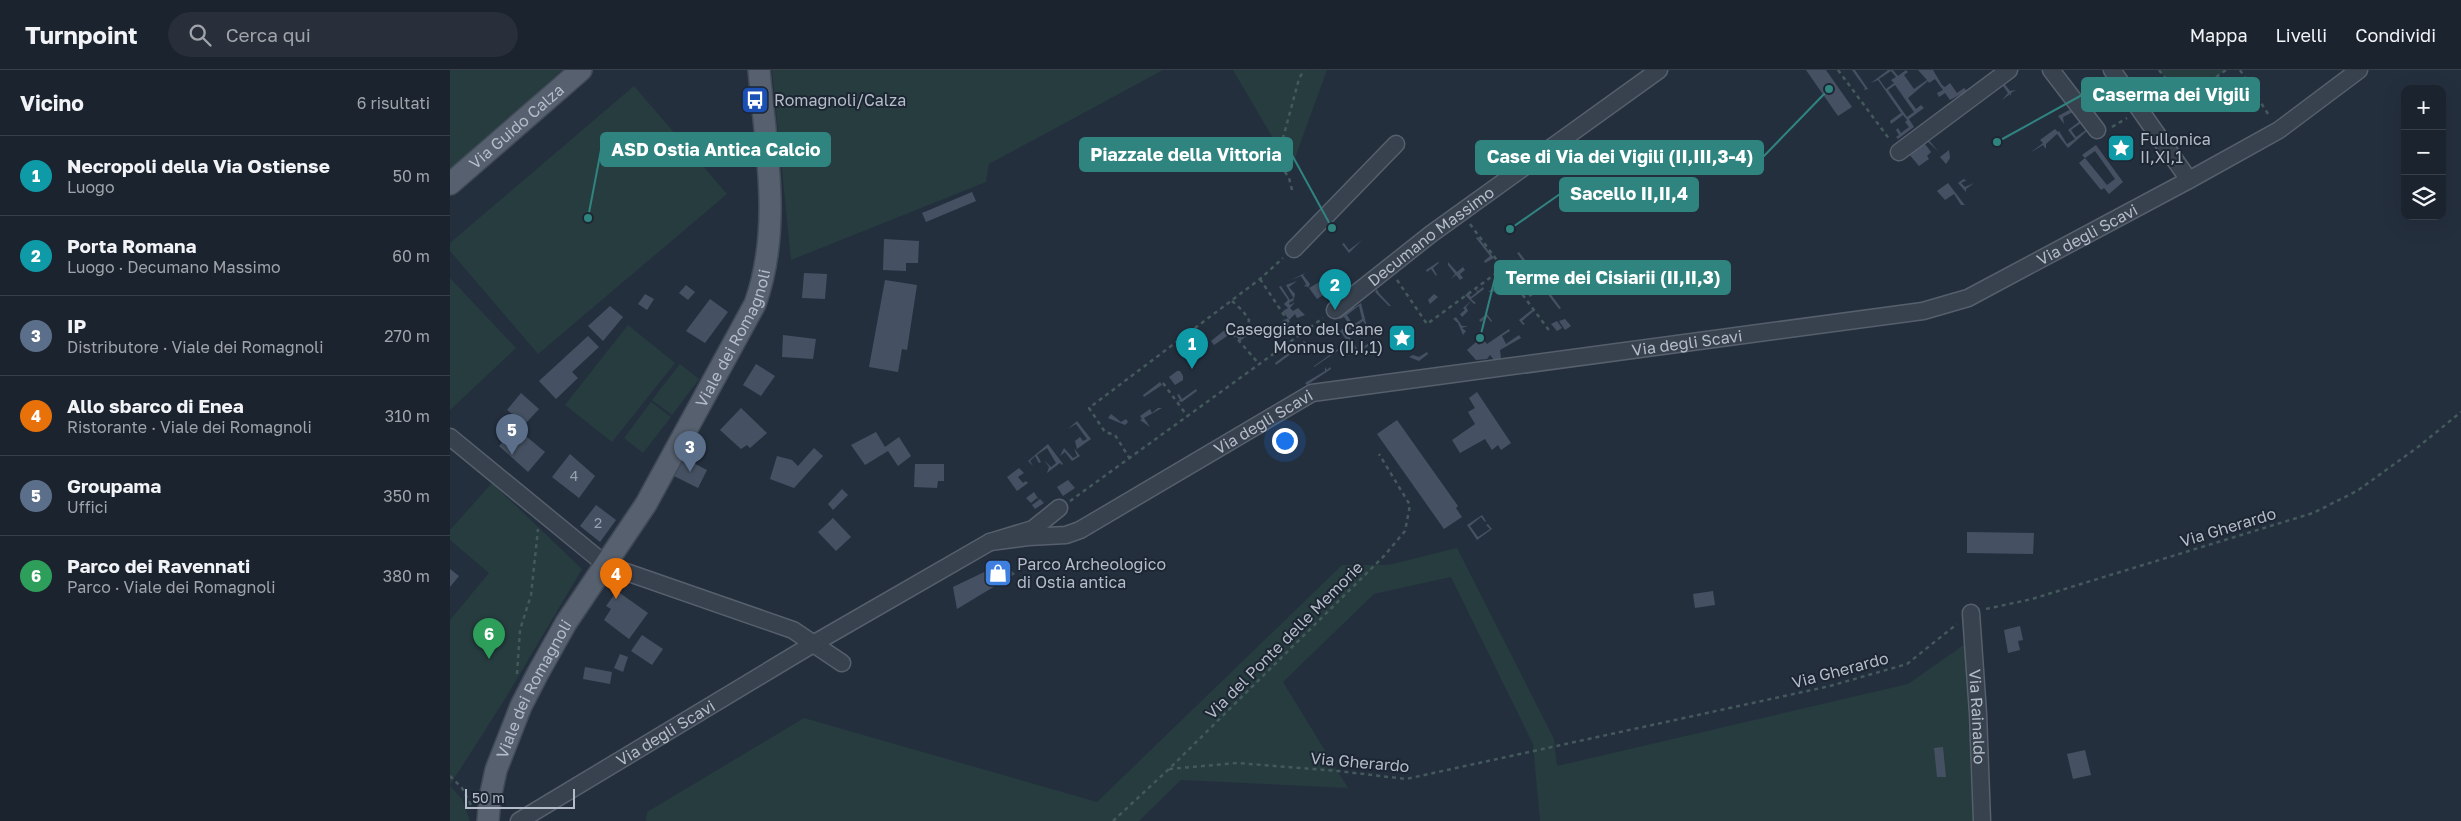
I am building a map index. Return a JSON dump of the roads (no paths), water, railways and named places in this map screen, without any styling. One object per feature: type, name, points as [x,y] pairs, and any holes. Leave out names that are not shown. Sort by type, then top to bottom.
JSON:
[{"type":"main road","name":"Via Guido Calza","points":[[450,184],[581,70]]},
{"type":"main road","name":"Viale dei Romagnoli","points":[[480,815],[490,798],[496,770],[521,706],[561,632],[651,496],[750,315],[763,281],[769,252],[771,216],[759,70]]},
{"type":"street","name":"Decumano Massimo","points":[[1335,310],[1387,266],[1659,70]]},
{"type":"street","points":[[1899,152],[2009,70]]},
{"type":"street","points":[[2051,70],[2097,130]]},
{"type":"street","points":[[2112,70],[2189,180]]},
{"type":"street","name":"Via degli Scavi","points":[[990,542],[1066,535],[1080,530],[1312,393],[1922,311],[1968,298],[2279,130],[2359,70]]},
{"type":"street","points":[[1294,249],[1396,144]]},
{"type":"street","points":[[450,436],[606,565],[793,630],[842,663]]},
{"type":"street","name":"Via degli Scavi","points":[[519,821],[813,644],[990,542],[1033,529],[1059,508]]},
{"type":"street","name":"Via Rainaldo","points":[[1971,613],[1978,714],[1982,821]]},
{"type":"place","name":"Case di Via dei Vigili (II,III,3-4)","points":[[1829,89]]},
{"type":"place","name":"Romagnoli/Calza","points":[[755,100]]},
{"type":"place","name":"Caserma dei Vigili","points":[[1997,142]]},
{"type":"place","name":"Fullonica II,XI,1","points":[[2121,148]]},
{"type":"place","name":"ASD Ostia Antica Calcio","points":[[588,218]]},
{"type":"place","name":"Piazzale della Vittoria","points":[[1332,228]]},
{"type":"place","name":"Sacello II,II,4","points":[[1510,229]]},
{"type":"place","name":"Porta Romana","points":[[1335,310]]},
{"type":"place","name":"Caseggiato del Cane Monnus (II,I,1)","points":[[1402,338]]},
{"type":"place","name":"Terme dei Cisiarii (II,II,3)","points":[[1480,338]]},
{"type":"place","name":"Necropoli della Via Ostiense","points":[[1192,369]]},
{"type":"place","name":"Groupama","points":[[512,455]]},
{"type":"place","name":"IP","points":[[690,472]]},
{"type":"place","name":"Parco Archeologico di Ostia antica","points":[[998,573]]},
{"type":"place","name":"Allo sbarco di Enea","points":[[616,599]]},
{"type":"place","name":"Parco dei Ravennati","points":[[489,659]]}]
